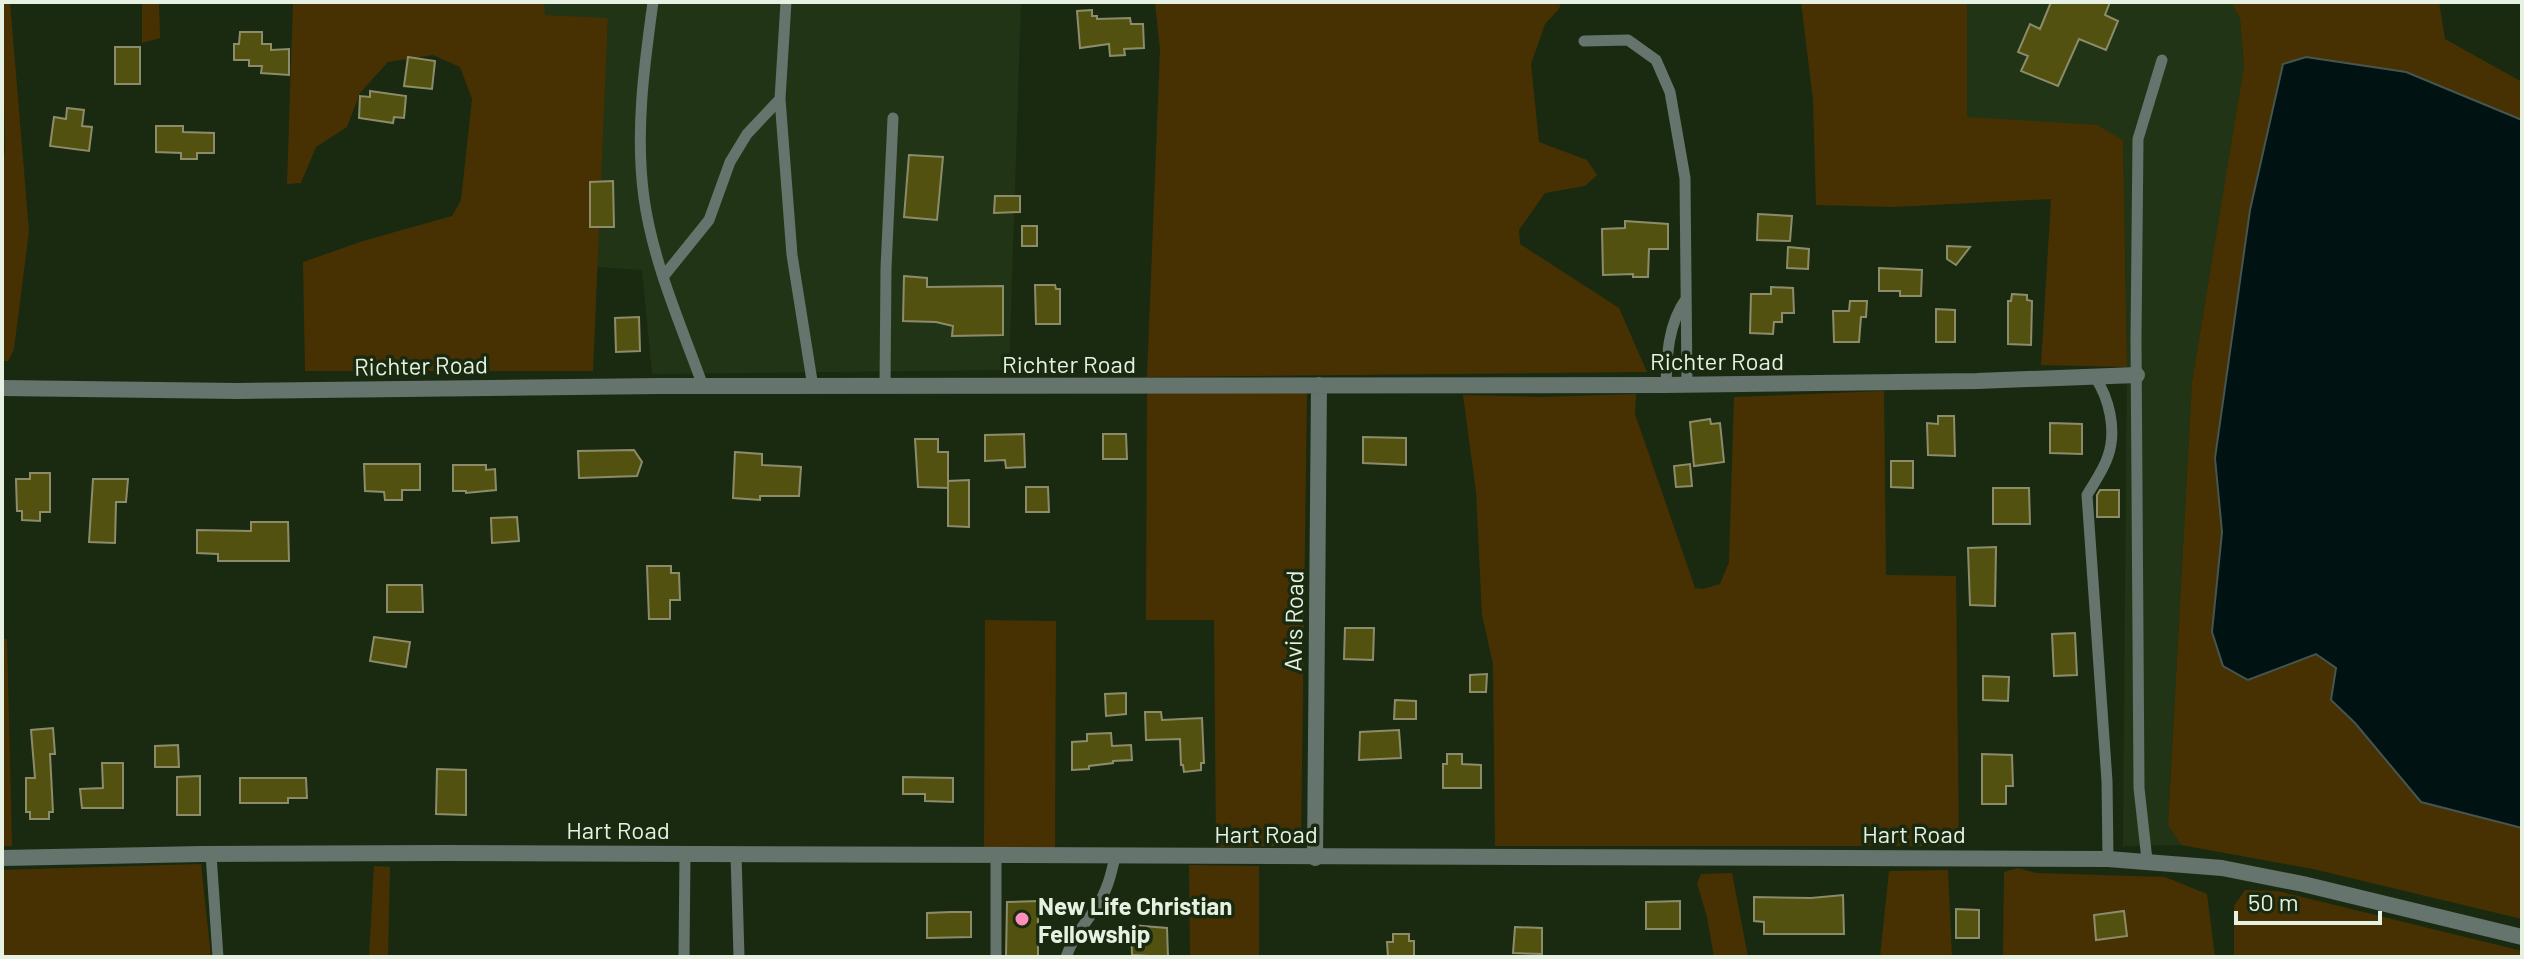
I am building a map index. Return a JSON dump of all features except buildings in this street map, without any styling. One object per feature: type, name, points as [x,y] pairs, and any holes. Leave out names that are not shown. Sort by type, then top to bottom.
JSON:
[{"type":"street","name":"Richter Road","points":[[2,388],[237,391],[703,386],[1666,385],[2137,375]]},
{"type":"street","name":"Avis Road","points":[[1315,858],[1319,385]]},
{"type":"street","name":"Hart Road","points":[[2,858],[211,854],[685,853],[2147,860],[2222,868],[2303,884],[2522,937]]},
{"type":"lane","points":[[653,2],[639,116],[644,199],[663,277],[703,386]]},
{"type":"lane","points":[[786,2],[780,99],[792,255],[813,387]]},
{"type":"lane","points":[[1584,41],[1628,40],[1656,60],[1670,92],[1685,178],[1687,384]]},
{"type":"lane","points":[[2147,860],[2139,788],[2138,139],[2162,60]]},
{"type":"lane","points":[[663,277],[709,220],[730,162],[747,134],[780,99]]},
{"type":"lane","points":[[885,387],[886,268],[893,118]]},
{"type":"lane","points":[[1666,385],[1668,349],[1677,312],[1686,299]]},
{"type":"lane","points":[[2095,377],[2106,393],[2112,429],[2109,455],[2087,495],[2107,781],[2108,859]]},
{"type":"lane","points":[[684,957],[685,853]]},
{"type":"lane","points":[[211,854],[218,957]]},
{"type":"lane","points":[[736,854],[739,957]]},
{"type":"lane","points":[[996,854],[996,957]]},
{"type":"lane","points":[[1066,957],[1071,941],[1098,905],[1110,882],[1115,857]]},
{"type":"shaded area","points":[[2,2],[10,2],[29,231],[14,349],[8,361],[2,361],[2,163],[5,152]]},
{"type":"shaded area","points":[[142,2],[159,2],[160,38],[142,43]]},
{"type":"shaded area","points":[[293,2],[544,2],[545,15],[608,18],[593,371],[305,371],[303,262],[452,216],[461,200],[472,99],[460,67],[433,55],[388,62],[360,93],[347,127],[316,147],[301,183],[287,184]]},
{"type":"shaded area","points":[[544,2],[1021,2],[1009,370],[652,374],[642,270],[597,267],[608,19],[544,15]]},
{"type":"shaded area","points":[[1155,2],[1561,2],[1559,9],[1545,24],[1531,64],[1539,142],[1587,160],[1597,175],[1585,186],[1545,193],[1519,230],[1520,244],[1619,308],[1647,372],[1147,377],[1160,50]]},
{"type":"shaded area","points":[[1801,2],[1967,2],[1967,117],[2097,125],[2123,140],[2127,367],[2041,365],[2051,199],[1894,207],[1816,205],[1813,100]]},
{"type":"shaded area","points":[[1967,2],[2231,2],[2240,18],[2244,66],[2192,382],[2168,825],[2181,845],[2123,846],[2127,367],[2123,140],[1966,117]]},
{"type":"shaded area","points":[[2231,2],[2439,2],[2445,39],[2522,82],[2522,120],[2406,72],[2215,458],[2222,532],[2212,632],[2248,680],[2316,654],[2336,667],[2331,700],[2355,723],[2421,802],[2522,828],[2522,919],[2313,869],[2181,845],[2168,825],[2192,382],[2244,66],[2240,18]]},
{"type":"shaded area","points":[[2306,57],[2406,72],[2522,120],[2522,828],[2421,802],[2355,723],[2331,700],[2336,668],[2316,654],[2248,680],[2223,666],[2212,632],[2222,532],[2215,458],[2250,210],[2283,64]]},
{"type":"shaded area","points":[[1884,391],[1886,575],[1956,576],[1959,846],[1495,846],[1493,664],[1482,615],[1476,492],[1463,395],[1541,397],[1636,394],[1635,414],[1695,588],[1703,589],[1720,584],[1729,562],[1734,397]]},
{"type":"shaded area","points":[[1147,392],[1307,392],[1301,839],[1281,846],[1216,847],[1214,620],[1146,620]]},
{"type":"shaded area","points":[[985,620],[1056,621],[1055,848],[984,848]]},
{"type":"shaded area","points":[[2,639],[7,639],[12,846],[2,846]]},
{"type":"shaded area","points":[[201,864],[211,957],[2,957],[2,870]]},
{"type":"shaded area","points":[[1189,865],[1259,866],[1259,957],[1190,957]]},
{"type":"shaded area","points":[[374,866],[390,867],[388,957],[369,957]]},
{"type":"shaded area","points":[[2018,868],[2036,873],[2165,877],[2207,894],[2215,957],[2003,957],[2004,872]]},
{"type":"shaded area","points":[[1948,870],[1952,957],[1880,957],[1889,871]]},
{"type":"shaded area","points":[[1732,873],[1748,957],[1714,957],[1697,883],[1701,874]]},
{"type":"shaded area","points":[[2245,890],[2278,891],[2522,951],[2522,957],[2234,957],[2234,906]]},
{"type":"place","name":"New Life Christian Fellowship","points":[[1022,919]]}]
